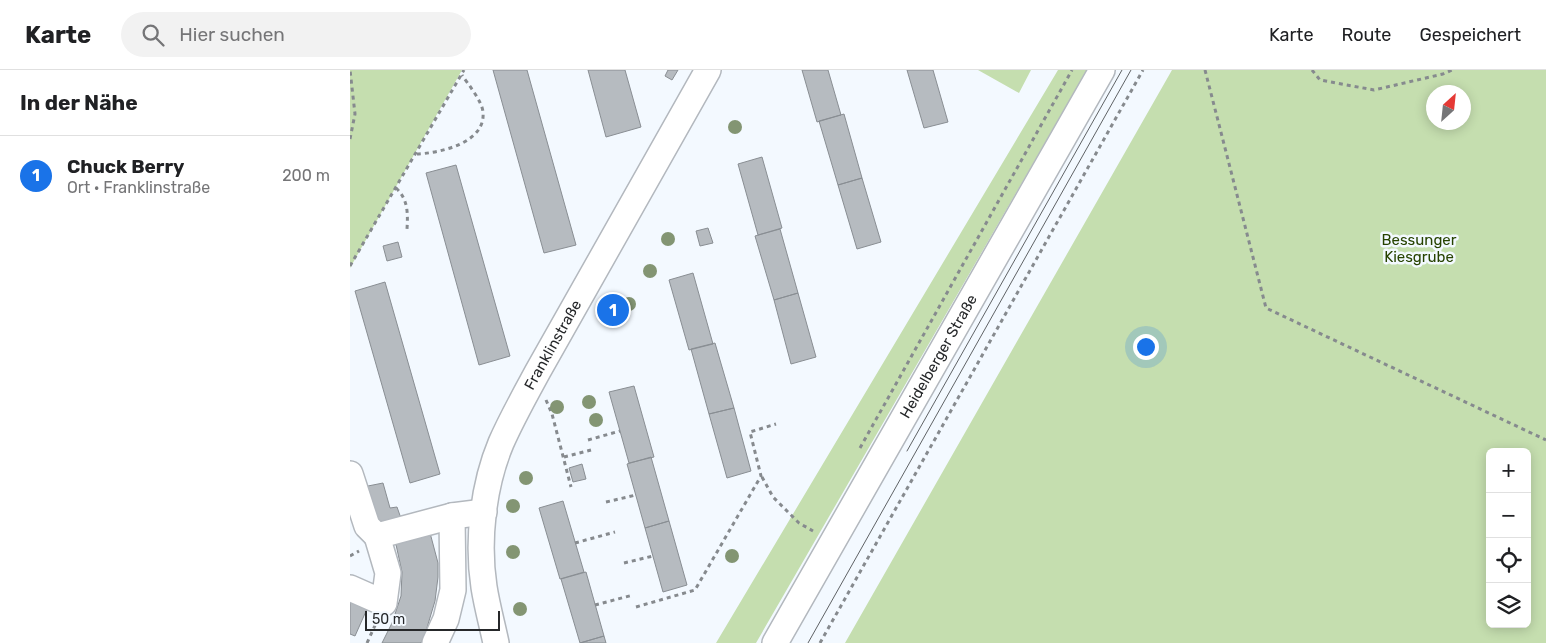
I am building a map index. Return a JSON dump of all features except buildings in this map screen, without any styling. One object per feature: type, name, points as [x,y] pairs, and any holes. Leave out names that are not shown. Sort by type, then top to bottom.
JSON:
[{"type":"street","name":"Franklinstraße","points":[[496,643],[484,586],[481,551],[485,497],[501,444],[516,411],[708,70]]},
{"type":"street","name":"Heidelberger Straße","points":[[775,643],[1102,70]]},
{"type":"street","points":[[350,474],[367,526],[377,536],[388,573],[384,602],[350,588]]},
{"type":"street","points":[[377,536],[452,516],[484,512]]},
{"type":"street","points":[[435,643],[446,619],[453,590],[452,516]]},
{"type":"path","points":[[350,70],[354,114],[350,139]]},
{"type":"path","points":[[350,266],[464,70]]},
{"type":"path","points":[[857,452],[1072,70]]},
{"type":"path","points":[[820,643],[1143,70]]},
{"type":"path","points":[[1205,70],[1266,308],[1546,440]]},
{"type":"path","points":[[1312,70],[1320,80],[1374,90],[1443,74],[1452,70]]},
{"type":"path","points":[[416,154],[429,153],[467,142],[476,134],[482,121],[483,111],[462,75]]},
{"type":"path","points":[[396,188],[403,194],[408,213],[407,229]]},
{"type":"path","points":[[544,395],[552,414],[571,487]]},
{"type":"path","points":[[776,424],[750,432],[761,476],[773,497],[799,523],[813,531],[808,539]]},
{"type":"path","points":[[588,440],[620,431]]},
{"type":"path","points":[[564,457],[591,450]]},
{"type":"path","points":[[636,606],[695,590],[761,476]]},
{"type":"path","points":[[606,502],[636,495]]},
{"type":"path","points":[[575,543],[615,532]]},
{"type":"path","points":[[624,563],[653,556]]},
{"type":"path","points":[[595,605],[633,595]]},
{"type":"green space","points":[[350,70],[462,70],[350,268]]},
{"type":"green space","points":[[978,70],[1031,70],[1019,93]]},
{"type":"green space","points":[[1058,70],[1087,70],[756,643],[716,643]]},
{"type":"green space","name":"Bessunger Kiesgrube","points":[[1172,70],[1546,70],[1546,643],[845,643]]},
{"type":"tram line","points":[[907,451],[1122,70]]},
{"type":"tram line","points":[[808,643],[1131,70]]},
{"type":"place","name":"Chuck Berry","points":[[613,310]]}]
